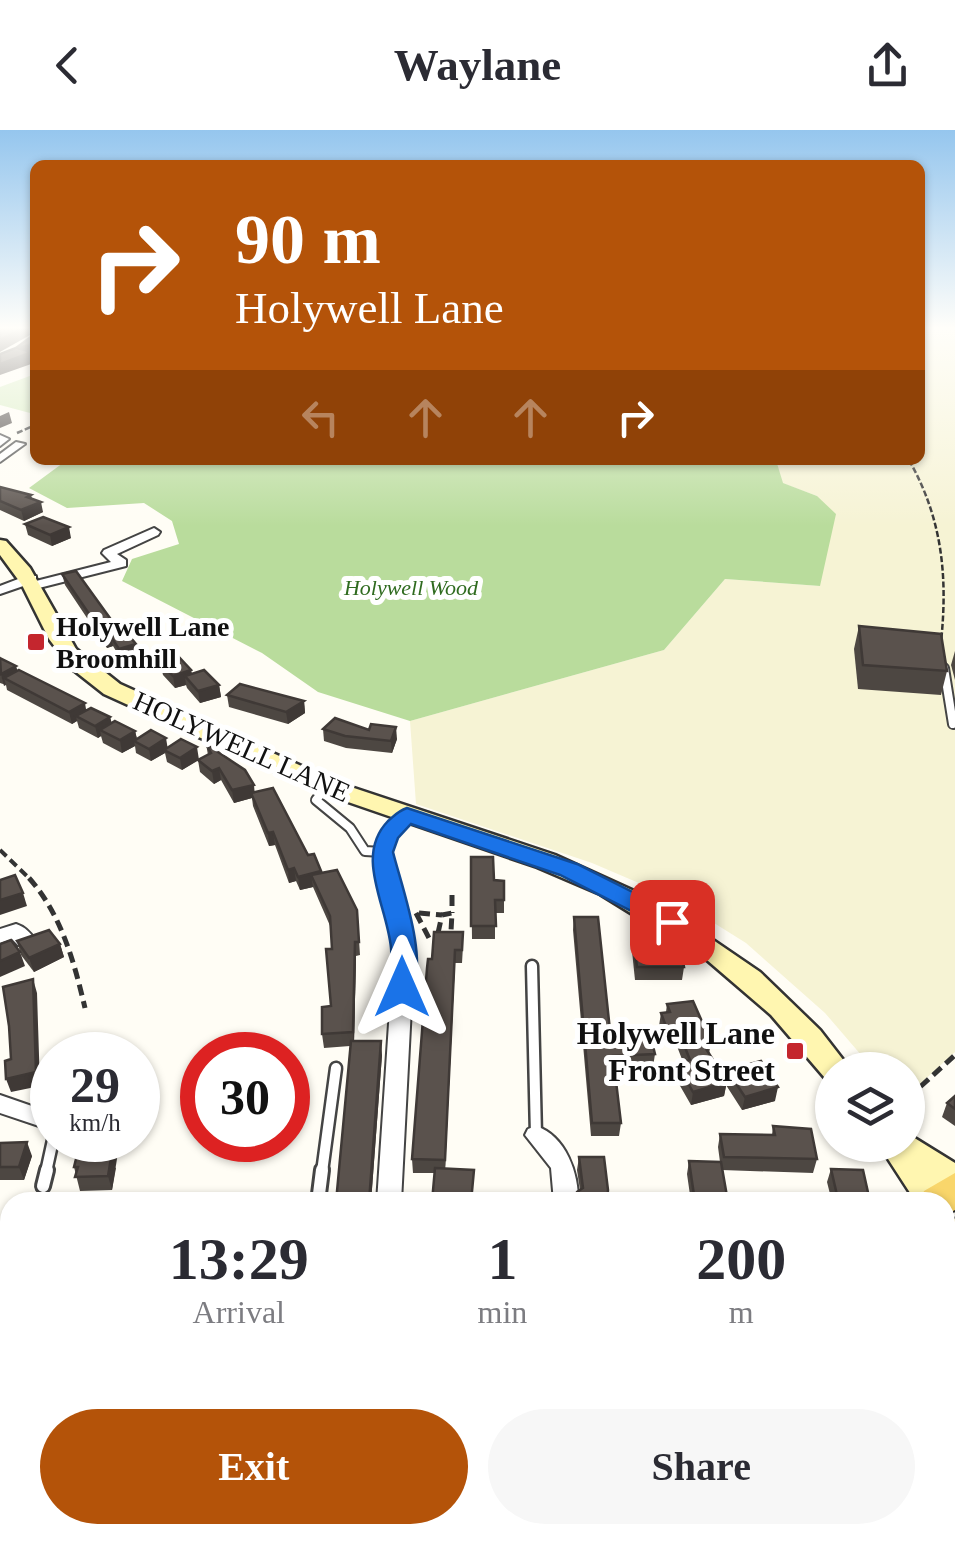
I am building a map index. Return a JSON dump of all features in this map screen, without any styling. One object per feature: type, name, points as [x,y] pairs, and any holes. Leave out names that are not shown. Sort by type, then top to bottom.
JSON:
[{"type":"main road","name":"HOLYWELL LANE","points":[[0,544],[33,582],[66,650],[98,679],[328,786],[568,870],[672,922],[721,956],[784,1010],[820,1052]]},
{"type":"main road","points":[[909,1162],[929,1192]]},
{"type":"main road","points":[[925,1162],[955,1180]]},
{"type":"street","points":[[0,459],[20,444]]},
{"type":"street","points":[[0,590],[121,563],[108,553],[154,532]]},
{"type":"street","points":[[390,1192],[404,949],[382,852],[388,835],[407,815]]},
{"type":"street","points":[[0,936],[16,931],[25,940]]},
{"type":"street","points":[[0,1104],[30,1114]]},
{"type":"street","points":[[536,1135],[554,1153],[568,1178],[567,1192]]},
{"type":"lane","points":[[940,647],[953,724]]},
{"type":"lane","points":[[328,786],[316,800],[350,828],[364,851],[382,852]]},
{"type":"lane","points":[[532,966],[536,1135]]},
{"type":"lane","points":[[319,1192],[336,1068]]},
{"type":"lane","points":[[43,1186],[48,1162]]},
{"type":"path","points":[[912,465],[942,535],[947,596],[940,647]]},
{"type":"path","points":[[0,850],[50,903],[76,968],[85,1008]]},
{"type":"path","points":[[450,931],[452,895]]},
{"type":"path","points":[[397,909],[452,913]]},
{"type":"path","points":[[419,913],[430,940],[436,940],[442,914]]},
{"type":"path","points":[[925,1083],[955,1056]]},
{"type":"shaded area","points":[[925,394],[955,394],[955,1052],[925,1079],[925,1052],[859,1052],[825,1013],[746,943],[674,898],[592,863],[416,804],[410,721],[664,650],[725,579],[820,586],[817,496],[782,483],[777,465],[925,465]]},
{"type":"green space","points":[[0,394],[30,394],[30,413],[0,405]]},
{"type":"green space","name":"Holywell Wood","points":[[60,465],[778,465],[783,483],[817,496],[836,514],[820,586],[725,579],[664,650],[410,721],[318,692],[262,653],[122,581],[132,559],[179,544],[172,521],[144,503],[67,508],[29,488]]},
{"type":"building","points":[[0,487],[31,495],[27,497],[41,502],[21,510],[0,501]]},
{"type":"building","points":[[43,517],[69,527],[50,535],[25,524]]},
{"type":"building","points":[[76,571],[120,632],[104,636],[62,574]]},
{"type":"building","points":[[859,626],[941,634],[947,671],[863,665]]},
{"type":"building","points":[[127,633],[136,644],[119,649],[111,637]]},
{"type":"building","points":[[179,657],[191,670],[173,676],[160,663]]},
{"type":"building","points":[[0,658],[16,666],[1,674]]},
{"type":"building","points":[[19,670],[85,703],[69,712],[4,678]]},
{"type":"building","points":[[204,670],[219,685],[198,691],[185,676]]},
{"type":"building","points":[[240,684],[304,701],[286,712],[227,695]]},
{"type":"building","points":[[91,708],[110,717],[95,726],[76,716]]},
{"type":"building","points":[[335,718],[369,730],[371,724],[396,727],[391,741],[345,736],[323,729]]},
{"type":"building","points":[[115,721],[135,731],[120,740],[100,730]]},
{"type":"building","points":[[151,730],[166,738],[149,749],[134,741]]},
{"type":"building","points":[[181,739],[197,747],[180,758],[164,750]]},
{"type":"building","points":[[206,744],[245,770],[254,785],[232,790],[219,768],[212,771],[198,760],[211,753]]},
{"type":"building","points":[[273,788],[308,855],[314,854],[321,871],[298,877],[294,868],[288,870],[251,793]]},
{"type":"building","points":[[471,857],[493,857],[494,880],[504,881],[504,900],[495,900],[496,926],[471,926]]},
{"type":"building","points":[[337,870],[357,910],[359,942],[355,942],[353,1032],[322,1034],[322,1007],[331,1006],[326,949],[332,949],[330,916],[311,875]]},
{"type":"building","points":[[15,875],[23,893],[0,900],[0,880]]},
{"type":"building","points":[[574,917],[598,917],[611,1040],[651,1038],[655,1054],[613,1056],[621,1123],[592,1123]]},
{"type":"building","points":[[49,930],[60,944],[29,958],[17,941]]},
{"type":"building","points":[[434,932],[463,932],[462,950],[455,950],[445,1160],[412,1159],[427,968],[428,959],[432,959]]},
{"type":"building","points":[[633,937],[651,937],[653,949],[681,950],[684,967],[637,967]]},
{"type":"building","points":[[11,940],[20,952],[0,961],[0,944]]},
{"type":"building","points":[[33,979],[35,1032],[30,1032],[30,1073],[6,1079],[5,1061],[11,1059],[3,987]]},
{"type":"building","points":[[693,1001],[711,1042],[703,1044],[727,1082],[693,1092],[677,1064],[690,1060],[677,1027],[667,1029],[661,1013],[670,1012],[667,1004]]},
{"type":"building","points":[[351,1041],[381,1041],[370,1192],[337,1192]]},
{"type":"building","points":[[761,1061],[778,1087],[745,1097],[727,1070]]},
{"type":"building","points":[[773,1126],[811,1129],[815,1159],[724,1157],[720,1134],[775,1135]]},
{"type":"building","points":[[27,1142],[19,1167],[0,1167],[0,1143]]},
{"type":"building","points":[[579,1157],[604,1157],[608,1192],[577,1192],[583,1188]]},
{"type":"building","points":[[689,1161],[721,1162],[726,1192],[694,1192]]},
{"type":"building","points":[[75,1162],[110,1162],[108,1176],[75,1177],[78,1167],[74,1167]]},
{"type":"building","points":[[435,1168],[474,1170],[472,1192],[433,1192]]},
{"type":"building","points":[[831,1169],[863,1170],[868,1192],[836,1192]]},
{"type":"place","name":"Holywell Lane Broomhill","points":[[36,642]]},
{"type":"place","name":"Holywell Lane Front Street","points":[[795,1051]]},
{"type":"route","points":[[402,987],[404,949],[382,852],[388,835],[407,815],[568,870],[672,922]]}]
